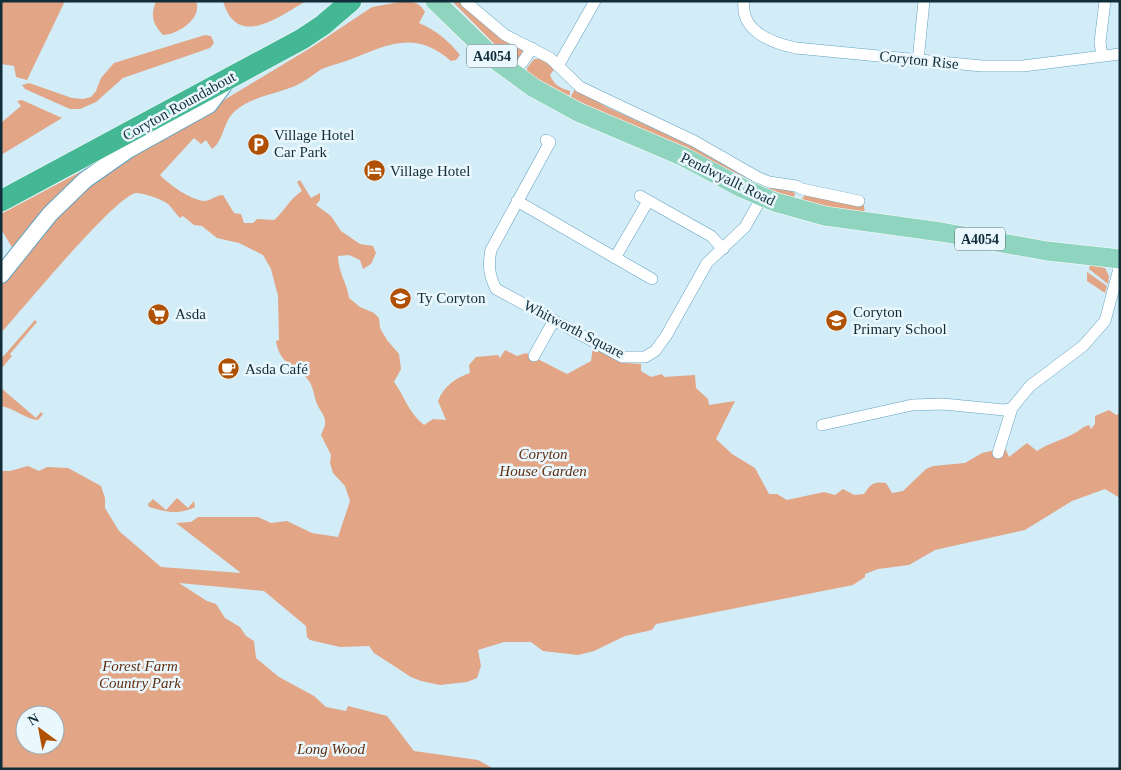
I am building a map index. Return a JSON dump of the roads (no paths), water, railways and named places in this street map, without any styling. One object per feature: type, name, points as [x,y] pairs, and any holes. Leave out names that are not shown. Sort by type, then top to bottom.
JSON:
[{"type":"highway","name":"Coryton Roundabout","points":[[1,201],[302,39],[352,4]]},
{"type":"main road","name":"Pendwyallt Road","points":[[433,2],[497,61],[534,88],[578,112],[684,157],[762,197],[797,209],[1047,251],[1120,258]]},
{"type":"street","points":[[558,66],[595,1]]},
{"type":"street","name":"Coryton Rise","points":[[744,1],[745,15],[749,24],[763,36],[774,42],[796,48],[982,66],[1023,66],[1120,54]]},
{"type":"street","points":[[918,61],[924,1]]},
{"type":"street","points":[[1102,56],[1100,42],[1104,1]]},
{"type":"street","points":[[466,2],[505,35],[544,54],[574,83],[606,101],[694,141],[769,182],[796,186],[802,189],[859,201]]},
{"type":"street","points":[[522,63],[532,48]]},
{"type":"street","points":[[1,275],[44,220],[84,180],[128,150],[209,105],[228,79]]},
{"type":"street","name":"Whitworth Square","points":[[546,140],[550,142],[491,250],[488,266],[492,280],[496,289],[622,357],[645,357],[655,350],[666,336],[707,263],[745,227],[762,197]]},
{"type":"street","points":[[797,209],[802,189]]},
{"type":"street","points":[[615,258],[644,199],[711,236],[723,249]]},
{"type":"street","points":[[517,202],[652,279]]},
{"type":"street","points":[[998,453],[1012,408],[1041,376],[1083,346],[1094,335],[1109,310],[1120,265]]},
{"type":"street","points":[[534,356],[554,320]]},
{"type":"street","points":[[822,425],[912,405],[944,404],[1004,410],[1012,408]]},
{"type":"place","name":"Village Hotel Car Park","points":[[258,144]]},
{"type":"place","name":"Village Hotel","points":[[374,171]]},
{"type":"place","name":"Ty Coryton","points":[[401,298]]},
{"type":"place","name":"Asda","points":[[159,314]]},
{"type":"place","name":"Coryton Primary School","points":[[837,321]]},
{"type":"place","name":"Asda Café","points":[[229,369]]},
{"type":"park label","name":"Coryton House Garden","points":[[543,462]]},
{"type":"park label","name":"Forest Farm Country Park","points":[[140,674]]},
{"type":"park label","name":"Long Wood","points":[[331,749]]}]
